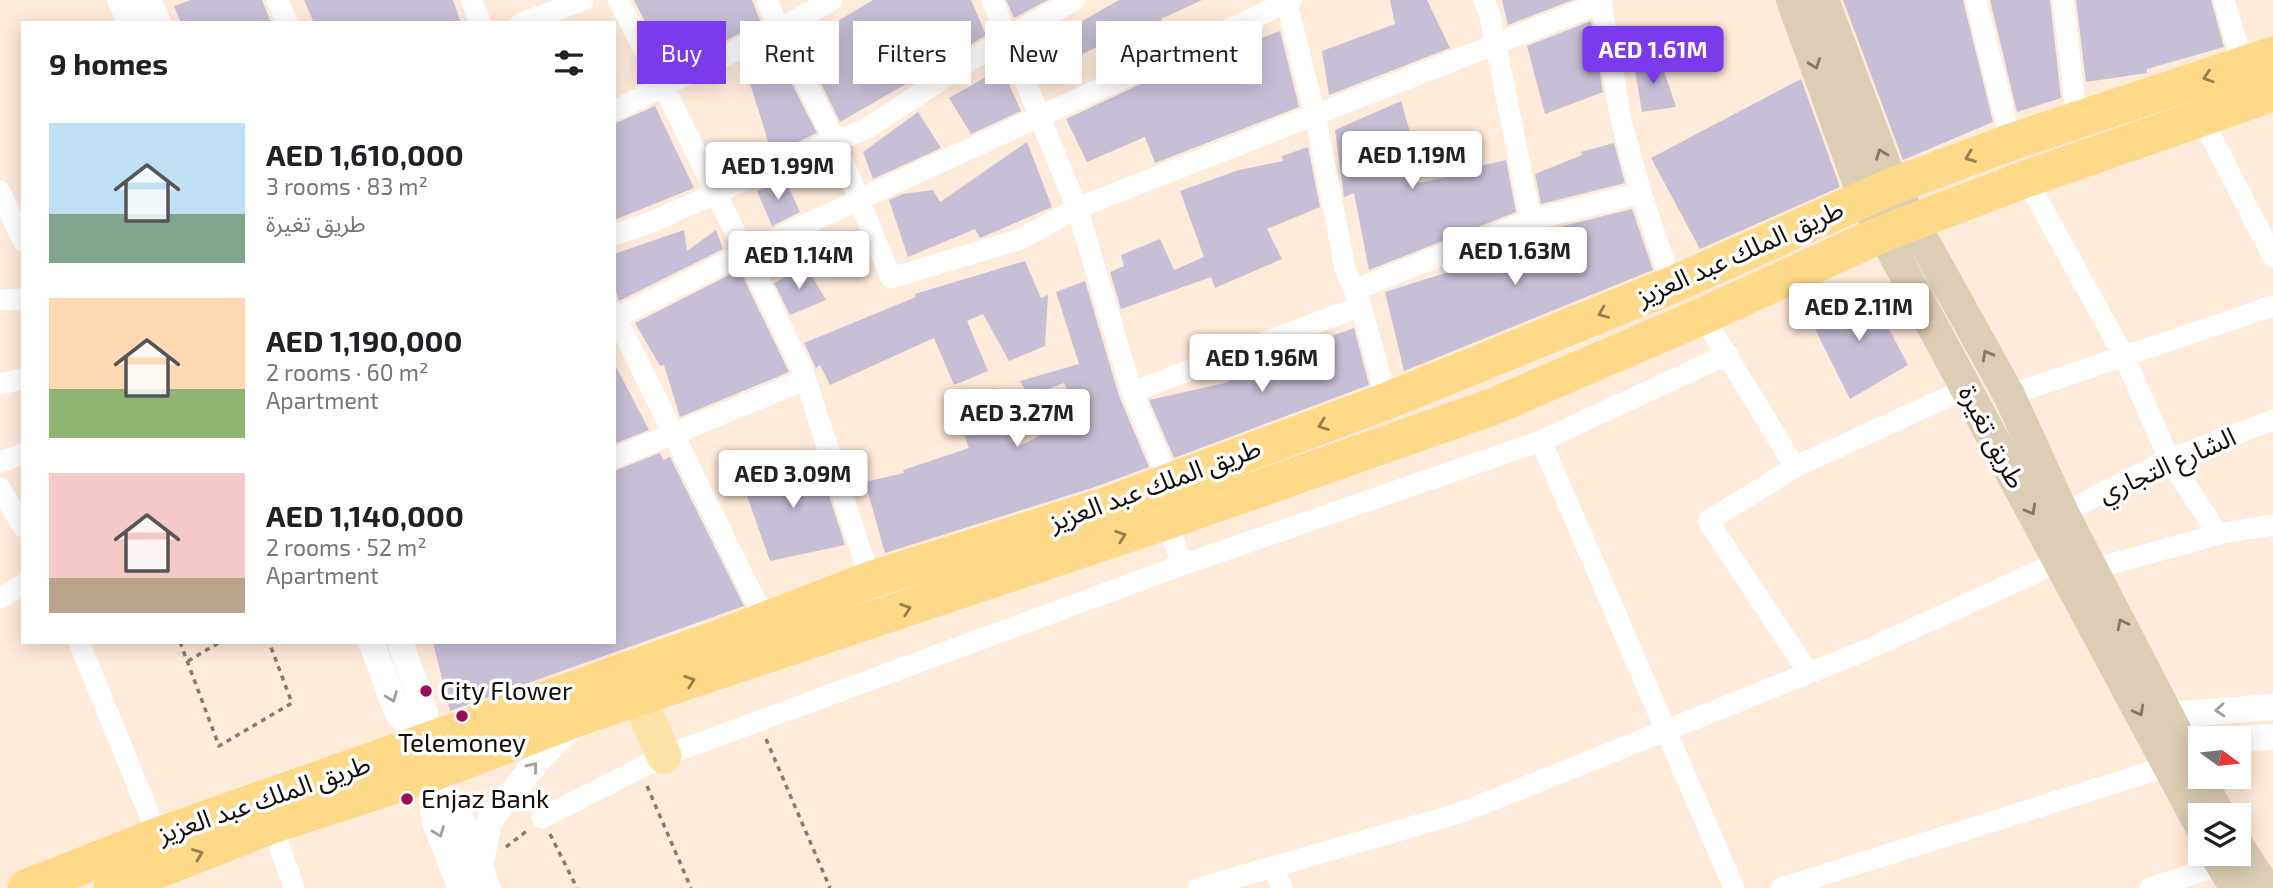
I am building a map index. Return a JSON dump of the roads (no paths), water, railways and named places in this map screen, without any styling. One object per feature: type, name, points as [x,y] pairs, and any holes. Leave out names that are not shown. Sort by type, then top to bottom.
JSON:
[{"type":"highway","name":"طريق الملك عبد العزيز","points":[[112,888],[163,864],[765,620],[870,580],[1102,507],[1387,401],[1672,285],[1879,192],[2011,142],[2258,60]]},
{"type":"highway","name":"طريق الملك عبد العزيز","points":[[26,888],[163,864],[272,825],[430,757],[639,699],[1167,521],[1492,407],[1899,228],[2026,179],[2273,93]]},
{"type":"main road","name":"طريق تغيرة","points":[[1791,0],[1879,192],[1899,228],[2009,395],[2063,513],[2213,803]]},
{"type":"main road","name":"طريق تغيرة","points":[[1823,0],[1879,192]]},
{"type":"main road","name":"طريق تغيرة","points":[[1899,228],[1965,388],[2059,562],[2179,741],[2194,803]]},
{"type":"main road","points":[[639,699],[652,762]]},
{"type":"main road","points":[[2232,866],[2266,888]]},
{"type":"street","points":[[120,0],[130,21]]},
{"type":"street","points":[[277,0],[287,21]]},
{"type":"street","points":[[471,0],[480,21]]},
{"type":"street","points":[[527,21],[584,0]]},
{"type":"street","points":[[618,0],[663,85],[806,380],[870,580]]},
{"type":"street","points":[[766,0],[775,21]]},
{"type":"street","points":[[794,21],[832,0]]},
{"type":"street","points":[[992,0],[1001,21]]},
{"type":"street","points":[[1036,21],[1075,0]]},
{"type":"street","points":[[1485,0],[1531,220]]},
{"type":"street","points":[[1976,0],[2011,142]]},
{"type":"street","points":[[2063,0],[2077,120]]},
{"type":"street","points":[[2224,0],[2258,60]]},
{"type":"street","points":[[616,317],[744,253],[1288,1],[1315,116],[1345,268],[1358,298],[1387,401]]},
{"type":"street","points":[[806,84],[835,141],[891,278],[1021,239],[1077,208],[1601,2],[1621,120],[1641,193],[1672,285]]},
{"type":"street","points":[[616,110],[740,48]]},
{"type":"street","points":[[616,234],[866,130],[985,52]]},
{"type":"street","points":[[1027,84],[1077,208],[1132,392],[1169,481]]},
{"type":"street","points":[[2201,117],[2273,257]]},
{"type":"street","points":[[2026,179],[2124,356],[2169,459],[2218,534]]},
{"type":"street","points":[[0,191],[21,237]]},
{"type":"street","points":[[1132,392],[1358,298],[1531,220],[1641,193]]},
{"type":"street","points":[[0,300],[21,299]]},
{"type":"street","points":[[2009,395],[2273,306]]},
{"type":"street","points":[[1703,316],[1795,467]]},
{"type":"street","points":[[616,319],[765,620]]},
{"type":"street","points":[[542,818],[652,762],[759,721],[1182,565],[1541,441],[1728,354]]},
{"type":"street","points":[[0,384],[21,379]]},
{"type":"street","points":[[616,457],[806,380]]},
{"type":"street","points":[[1808,672],[1708,520],[1795,467],[1965,388]]},
{"type":"street","name":"الشارع التجاري","points":[[2063,513],[2169,459],[2273,420]]},
{"type":"street","points":[[1541,441],[1734,888]]},
{"type":"street","points":[[0,462],[21,455]]},
{"type":"street","points":[[0,488],[21,524]]},
{"type":"street","points":[[1167,521],[1182,565]]},
{"type":"street","points":[[2094,569],[2218,534],[2273,525]]},
{"type":"street","points":[[1199,888],[1460,813],[1864,651],[2059,562]]},
{"type":"street","points":[[0,598],[21,586]]},
{"type":"street","points":[[80,644],[163,864]]},
{"type":"street","points":[[372,644],[398,714],[430,757],[459,814],[484,878]]},
{"type":"street","points":[[401,644],[426,715],[435,822],[455,886]]},
{"type":"street","points":[[1782,888],[2273,707]]},
{"type":"street","points":[[484,878],[489,821],[540,758],[583,716]]},
{"type":"street","points":[[2251,738],[2273,737]]},
{"type":"street","points":[[272,825],[294,888]]},
{"type":"street","points":[[2150,888],[2218,866]]},
{"type":"street","points":[[1273,867],[1282,888]]},
{"type":"place","name":"City Flower","points":[[426,691]]},
{"type":"place","name":"Telemoney","points":[[462,716]]},
{"type":"place","name":"Enjaz Bank","points":[[407,799]]}]
